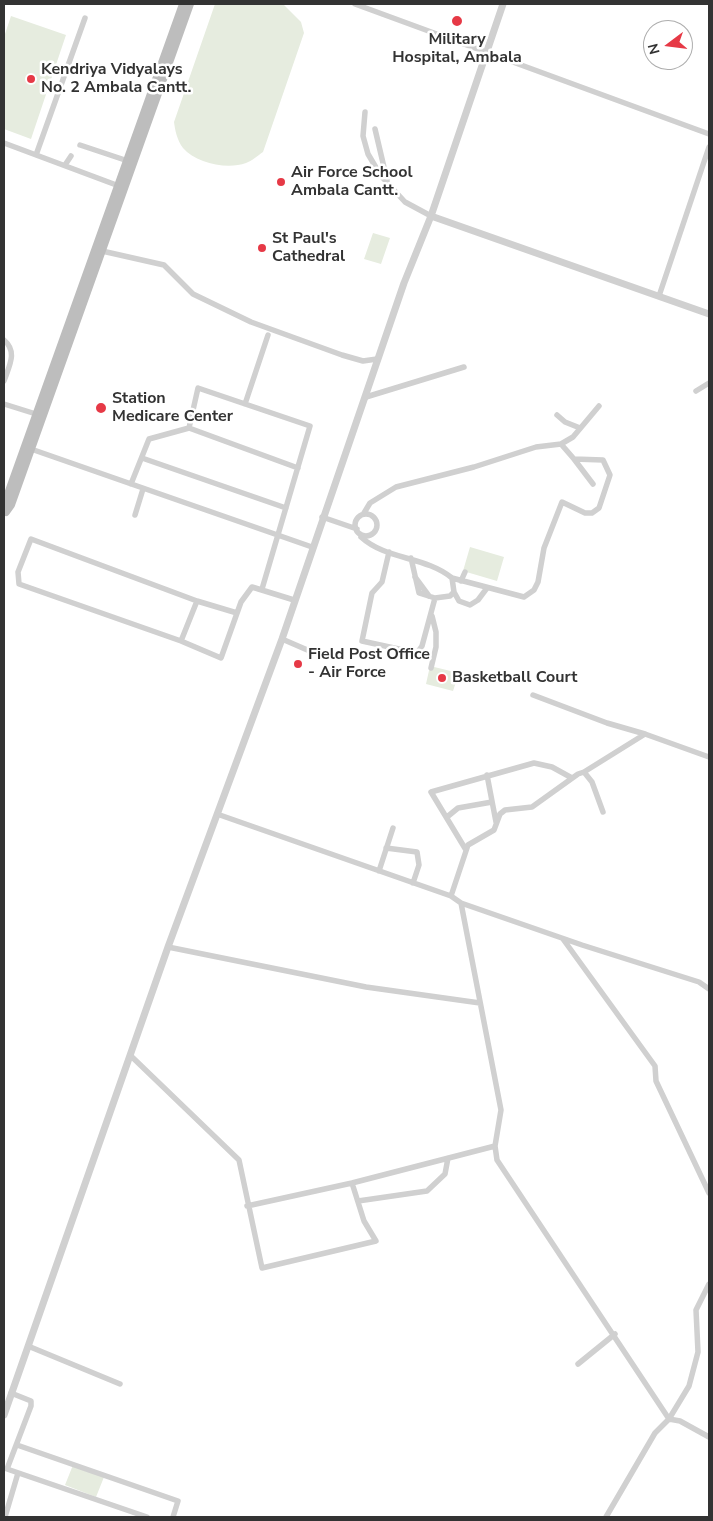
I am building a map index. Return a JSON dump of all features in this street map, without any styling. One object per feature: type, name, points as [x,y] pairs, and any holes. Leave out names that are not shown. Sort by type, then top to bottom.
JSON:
[{"type":"main road","points":[[5,509],[36,414],[183,4]]},
{"type":"main road","points":[[5,509],[11,505],[190,4]]},
{"type":"street","points":[[355,4],[709,134]]},
{"type":"street","points":[[4,1415],[168,948],[282,639],[322,517],[366,397],[377,359],[404,283],[431,216],[503,4]]},
{"type":"street","points":[[36,155],[84,18]]},
{"type":"street","points":[[365,112],[363,136],[368,154],[389,184],[405,202],[431,216],[709,314]]},
{"type":"street","points":[[375,129],[389,184]]},
{"type":"street","points":[[4,143],[119,186]]},
{"type":"street","points":[[80,145],[128,161]]},
{"type":"street","points":[[659,296],[709,147]]},
{"type":"street","points":[[65,165],[70,156]]},
{"type":"street","points":[[102,251],[164,265],[192,294],[251,322],[342,355],[363,361],[377,359]]},
{"type":"street","points":[[246,404],[268,335]]},
{"type":"street","points":[[4,340],[10,346],[13,354],[4,380]]},
{"type":"street","points":[[366,397],[464,367]]},
{"type":"street","points":[[696,391],[709,383]]},
{"type":"street","points":[[189,428],[198,388],[310,426],[262,589]]},
{"type":"street","points":[[4,404],[36,414]]},
{"type":"street","points":[[574,459],[603,460],[610,475],[599,508],[592,513],[585,513],[562,502],[544,548],[538,582],[530,594],[524,598],[452,578],[445,572],[411,558],[375,549],[361,537],[357,529],[358,520],[370,503],[396,487],[474,467],[536,447],[561,444],[573,437],[600,406]]},
{"type":"street","points":[[557,415],[564,422],[580,428]]},
{"type":"street","points":[[131,484],[149,438],[189,428],[298,468]]},
{"type":"street","points":[[561,444],[594,484]]},
{"type":"street","points":[[31,449],[312,547]]},
{"type":"street","points":[[142,458],[286,508]]},
{"type":"street","points":[[135,515],[143,489]]},
{"type":"street","points":[[361,537],[370,537],[376,526],[374,515],[368,512],[364,513]]},
{"type":"street","points":[[322,517],[357,529]]},
{"type":"street","points":[[237,613],[197,601],[31,539],[18,572],[19,584],[181,641],[221,658],[237,613],[248,590],[252,587],[262,589],[294,600]]},
{"type":"street","points":[[389,552],[382,582],[372,594],[362,641],[417,653],[424,642],[431,612],[432,597]]},
{"type":"street","points":[[411,558],[419,593],[432,597],[450,596],[454,592]]},
{"type":"street","points":[[461,580],[465,572]]},
{"type":"street","points":[[452,578],[454,592],[459,602],[470,605],[478,600],[487,588]]},
{"type":"street","points":[[181,641],[197,601]]},
{"type":"street","points":[[431,612],[436,640],[431,668]]},
{"type":"street","points":[[282,639],[312,652]]},
{"type":"street","points":[[424,642],[426,641],[431,646],[436,640]]},
{"type":"street","points":[[533,695],[607,723],[645,734],[709,757]]},
{"type":"street","points":[[451,896],[468,845],[494,830],[500,814],[505,810],[532,807],[572,778],[645,734]]},
{"type":"street","points":[[466,850],[431,792],[534,762],[552,767],[572,778]]},
{"type":"street","points":[[584,772],[592,782],[603,812]]},
{"type":"street","points":[[487,775],[496,822]]},
{"type":"street","points":[[447,817],[458,808],[492,802]]},
{"type":"street","points":[[217,814],[451,896],[461,903],[564,939],[700,982],[709,989]]},
{"type":"street","points":[[378,871],[393,828]]},
{"type":"street","points":[[386,848],[417,852],[419,865],[413,883]]},
{"type":"street","points":[[461,903],[501,1110],[495,1146],[497,1160],[615,1334],[669,1419],[680,1421],[709,1438]]},
{"type":"street","points":[[564,939],[656,1066],[656,1081],[709,1193]]},
{"type":"street","points":[[168,948],[366,987],[480,1003]]},
{"type":"street","points":[[131,1056],[239,1160],[247,1206],[262,1268],[376,1241],[364,1221],[352,1183]]},
{"type":"street","points":[[247,1206],[352,1183],[495,1146]]},
{"type":"street","points":[[358,1201],[427,1191],[445,1174],[448,1158]]},
{"type":"street","points":[[701,1176],[709,1179]]},
{"type":"street","points":[[606,1517],[656,1433],[669,1419],[689,1386],[697,1364],[699,1342],[696,1310],[709,1284]]},
{"type":"street","points":[[578,1364],[615,1334]]},
{"type":"street","points":[[28,1346],[120,1384]]},
{"type":"street","points":[[11,1393],[27,1398],[31,1401],[31,1406],[18,1445],[7,1469],[147,1517]]},
{"type":"street","points":[[18,1445],[178,1501],[173,1517]]},
{"type":"street","points":[[5,1517],[18,1473]]},
{"type":"shaded area","points":[[215,4],[283,4],[301,22],[304,33],[263,152],[246,163],[230,166],[212,164],[189,153],[181,145],[174,125]]},
{"type":"shaded area","name":"Kendriya Vidyalays No. 2 Ambala Cantt.","points":[[11,16],[66,35],[31,139],[4,129],[4,37]]},
{"type":"shaded area","points":[[373,233],[390,238],[381,264],[364,259]]},
{"type":"shaded area","points":[[470,547],[504,557],[497,581],[463,571]]},
{"type":"shaded area","name":"Basketball Court","points":[[430,666],[459,673],[453,691],[426,684]]},
{"type":"shaded area","points":[[73,1465],[104,1477],[96,1497],[65,1485]]},
{"type":"place","name":"Military Hospital, Ambala","points":[[457,21]]},
{"type":"place","name":"Kendriya Vidyalays No. 2 Ambala Cantt.","points":[[31,79]]},
{"type":"place","name":"Air Force School Ambala Cantt.","points":[[281,182]]},
{"type":"place","name":"St Paul's Cathedral","points":[[262,248]]},
{"type":"place","name":"Station Medicare Center","points":[[101,408]]},
{"type":"place","name":"Field Post Office - Air Force","points":[[298,664]]},
{"type":"place","name":"Basketball Court","points":[[442,678]]}]
